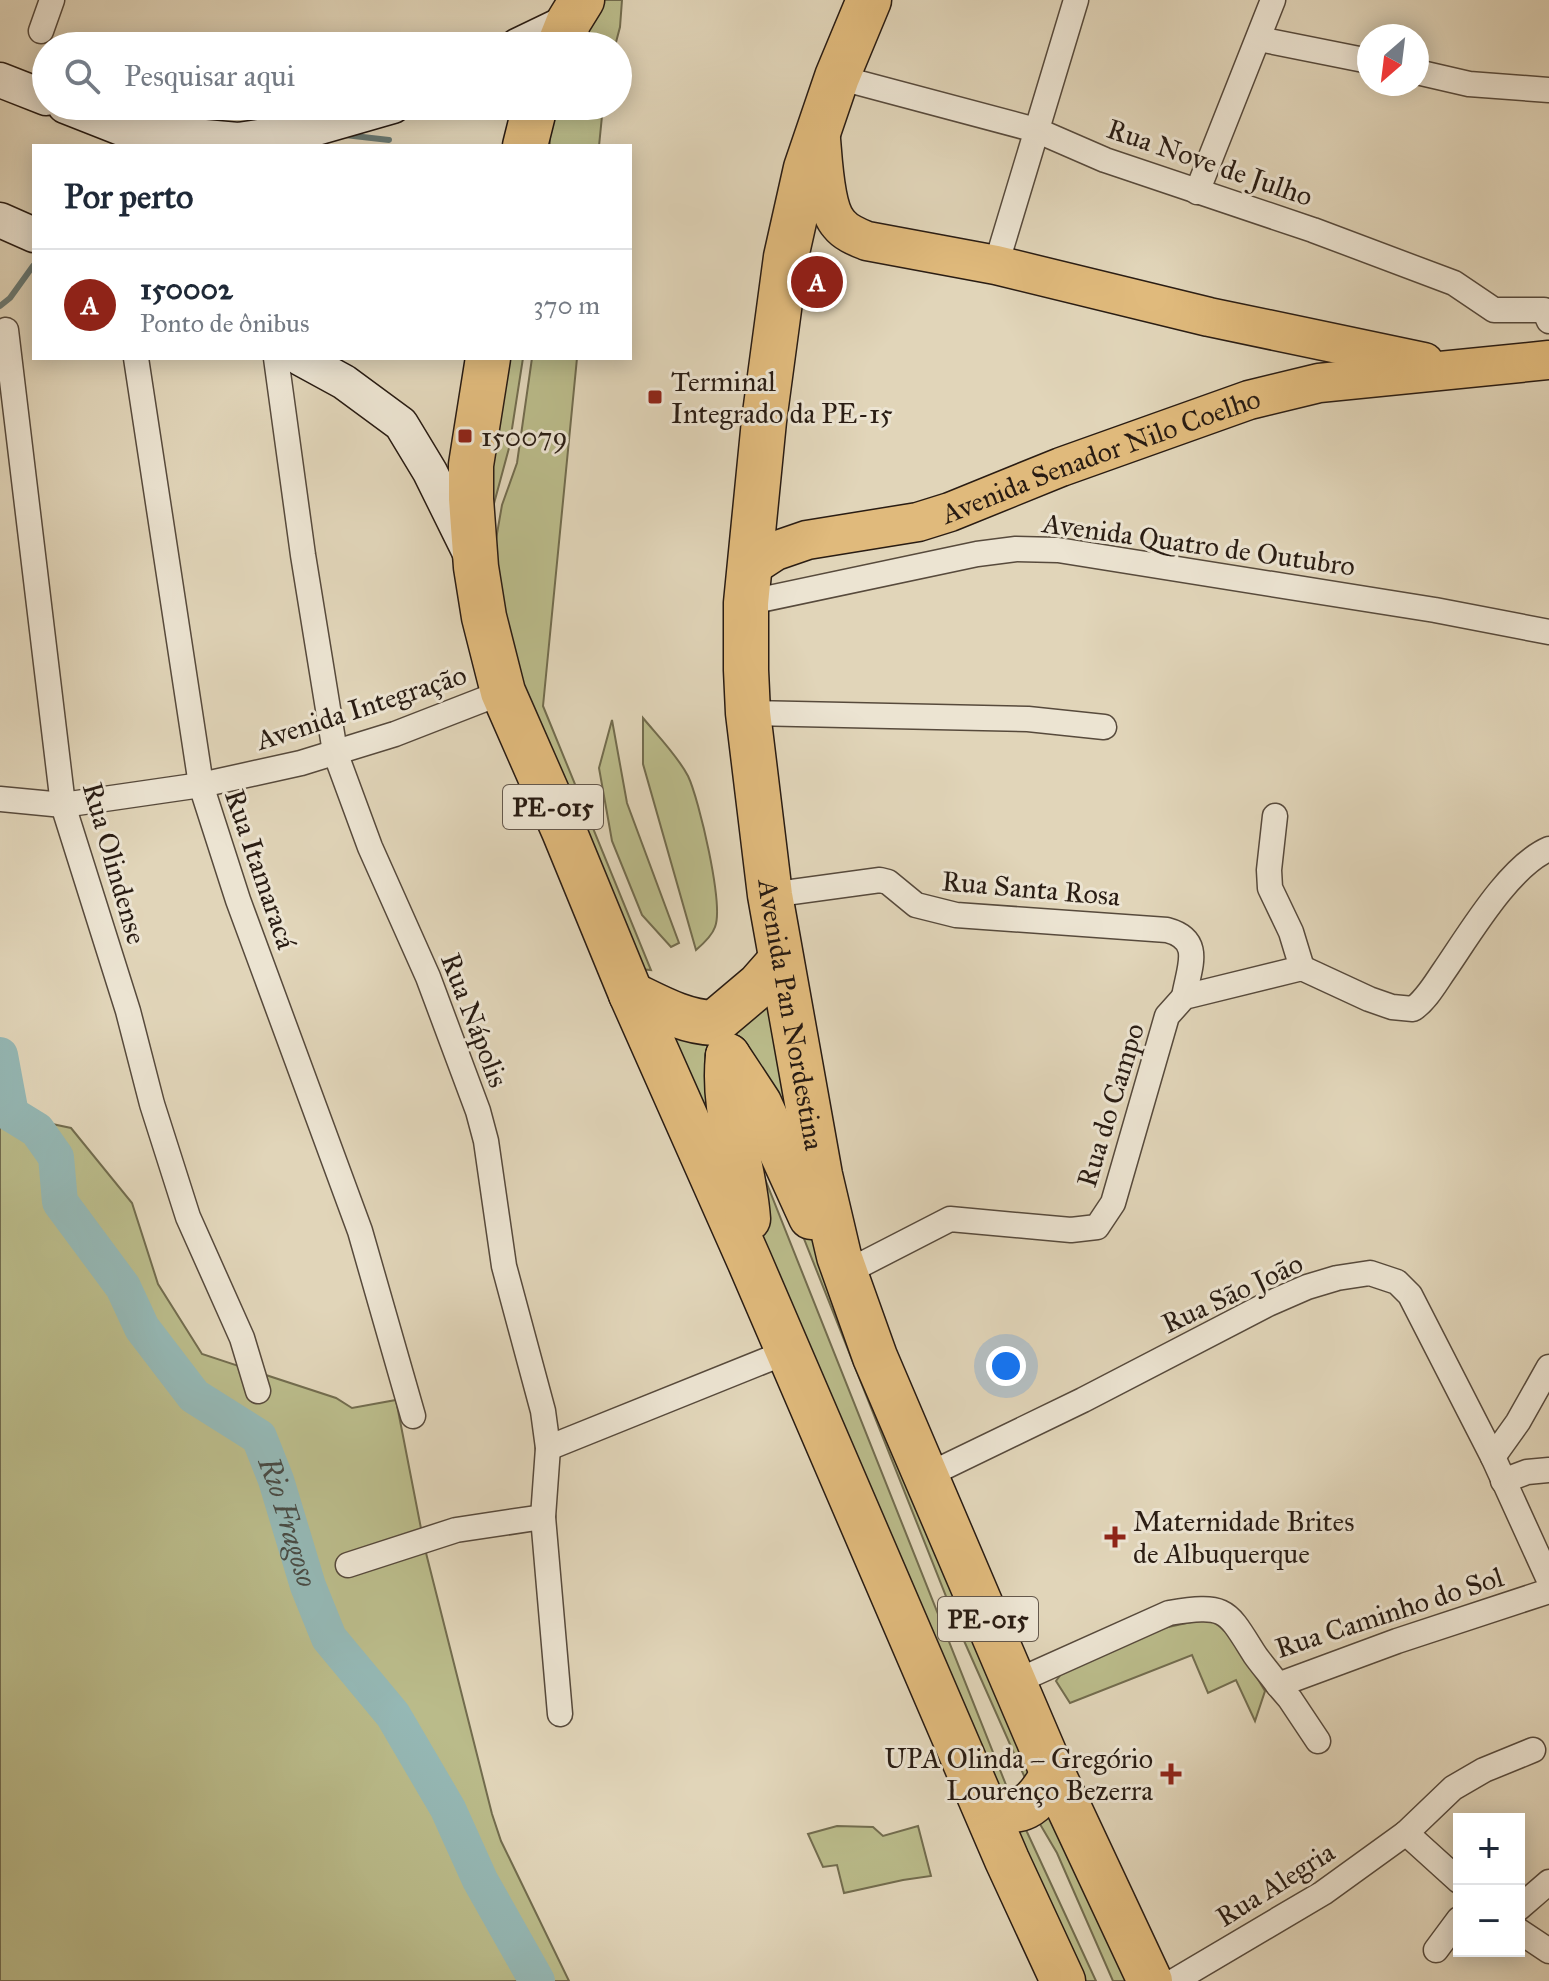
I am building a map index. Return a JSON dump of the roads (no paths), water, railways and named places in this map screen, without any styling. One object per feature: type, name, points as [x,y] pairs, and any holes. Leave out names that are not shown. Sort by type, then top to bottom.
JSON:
[{"type":"highway","name":"Avenida Pan Nordestina","points":[[869,0],[837,77],[806,168],[786,257],[764,421],[748,585],[748,713],[770,895],[820,1175],[842,1264],[875,1357],[1053,1774],[1150,1981]]},
{"type":"highway","points":[[526,144],[532,120]]},
{"type":"highway","name":"PE-015","points":[[488,360],[471,465],[471,499],[476,567],[484,617],[503,692],[631,994],[1063,1981]]},
{"type":"highway","points":[[631,994],[672,1014],[714,1023],[759,985],[781,960]]},
{"type":"highway","points":[[749,1260],[747,1199],[726,1093],[728,1056],[759,1103],[815,1227],[842,1264]]},
{"type":"highway","points":[[984,1804],[999,1810],[1024,1809],[1035,1802],[1053,1774]]},
{"type":"main road","points":[[540,32],[565,17]]},
{"type":"main road","points":[[0,80],[32,93]]},
{"type":"main road","points":[[101,120],[126,130],[244,143],[344,120]]},
{"type":"main road","name":"Avenida Senador Nilo Coelho","points":[[820,129],[830,209],[838,224],[867,241],[996,265],[1209,317],[1458,369]]},
{"type":"main road","points":[[0,220],[32,234]]},
{"type":"main road","points":[[304,360],[344,382],[401,424],[430,472],[476,567]]},
{"type":"main road","name":"Avenida Senador Nilo Coelho","points":[[748,585],[775,551],[807,540],[918,522],[950,512],[1075,462],[1249,400],[1319,383],[1549,360]]},
{"type":"street","points":[[41,31],[52,0]]},
{"type":"street","points":[[996,265],[1076,0]]},
{"type":"street","points":[[1197,192],[1273,0]]},
{"type":"street","points":[[1259,39],[1357,59]]},
{"type":"street","points":[[1429,75],[1469,84],[1549,90]]},
{"type":"street","name":"Rua Nove de Julho","points":[[837,77],[1036,130],[1105,160],[1313,230],[1454,283],[1494,310],[1544,310],[1549,321]]},
{"type":"street","name":"Rua Olindense","points":[[6,330],[63,805],[188,1217],[242,1338],[258,1391]]},
{"type":"street","name":"Rua Itamaracá","points":[[136,360],[201,785],[238,900],[360,1231],[413,1416]]},
{"type":"street","name":"Rua Nápolis","points":[[276,360],[303,555],[335,752],[370,847],[428,977],[478,1111],[486,1141],[504,1266],[543,1411],[548,1448],[543,1517],[560,1714]]},
{"type":"street","name":"Avenida Quatro de Outubro","points":[[748,585],[1016,549],[1058,550],[1435,610],[1549,632]]},
{"type":"street","name":"Avenida Integração","points":[[0,799],[63,805],[201,785],[301,763],[395,734],[503,692]]},
{"type":"street","points":[[748,713],[1028,719],[1104,727]]},
{"type":"street","points":[[1275,816],[1270,888],[1291,932],[1302,968]]},
{"type":"street","points":[[1184,997],[1302,968],[1369,999],[1392,1007],[1413,1009],[1427,995],[1519,870],[1549,849]]},
{"type":"street","name":"Rua Santa Rosa","points":[[770,895],[880,880],[888,882],[916,905],[956,915],[1167,930],[1181,934],[1189,941],[1191,951],[1184,997]]},
{"type":"street","name":"Rua do Campo","points":[[842,1264],[950,1219],[1071,1230],[1097,1227],[1113,1203],[1167,1016],[1184,997]]},
{"type":"street","name":"Rua São João","points":[[926,1476],[1083,1400],[1268,1304],[1307,1287],[1370,1273],[1397,1282],[1410,1295],[1493,1457],[1547,1588]]},
{"type":"street","points":[[548,1448],[789,1351]]},
{"type":"street","points":[[1493,1457],[1525,1412],[1549,1367]]},
{"type":"street","points":[[1503,1481],[1527,1472],[1549,1470]]},
{"type":"street","points":[[348,1565],[456,1530],[543,1517]]},
{"type":"street","name":"Rua Caminho do Sol","points":[[1015,1682],[1169,1613],[1194,1609],[1216,1610],[1232,1618],[1278,1685],[1547,1588]]},
{"type":"street","points":[[1278,1685],[1318,1741]]},
{"type":"street","name":"Rua Alegria","points":[[1174,1981],[1323,1893],[1406,1833],[1453,1788],[1484,1770],[1533,1750]]},
{"type":"street","points":[[1406,1833],[1453,1876]]},
{"type":"street","points":[[1525,1903],[1549,1882]]},
{"type":"street","points":[[1436,1950],[1453,1927]]},
{"type":"street","points":[[1525,1935],[1549,1951]]},
{"type":"waterway","points":[[345,135],[389,140]]},
{"type":"waterway","points":[[0,306],[10,298],[32,267]]},
{"type":"waterway","name":"Rio Fragoso","points":[[0,1055],[11,1114],[37,1130],[56,1157],[60,1202],[123,1287],[142,1328],[194,1396],[259,1437],[276,1480],[308,1586],[329,1638],[393,1715],[448,1809],[480,1880],[537,1981]]},
{"type":"place","name":"150002","points":[[817,282]]},
{"type":"place","name":"Terminal Integrado da PE-15","points":[[655,397]]},
{"type":"place","name":"150079","points":[[465,436]]},
{"type":"place","name":"Maternidade Brites de Albuquerque","points":[[1115,1537]]},
{"type":"place","name":"UPA Olinda – Gregório Lourenço Bezerra","points":[[1171,1774]]}]
